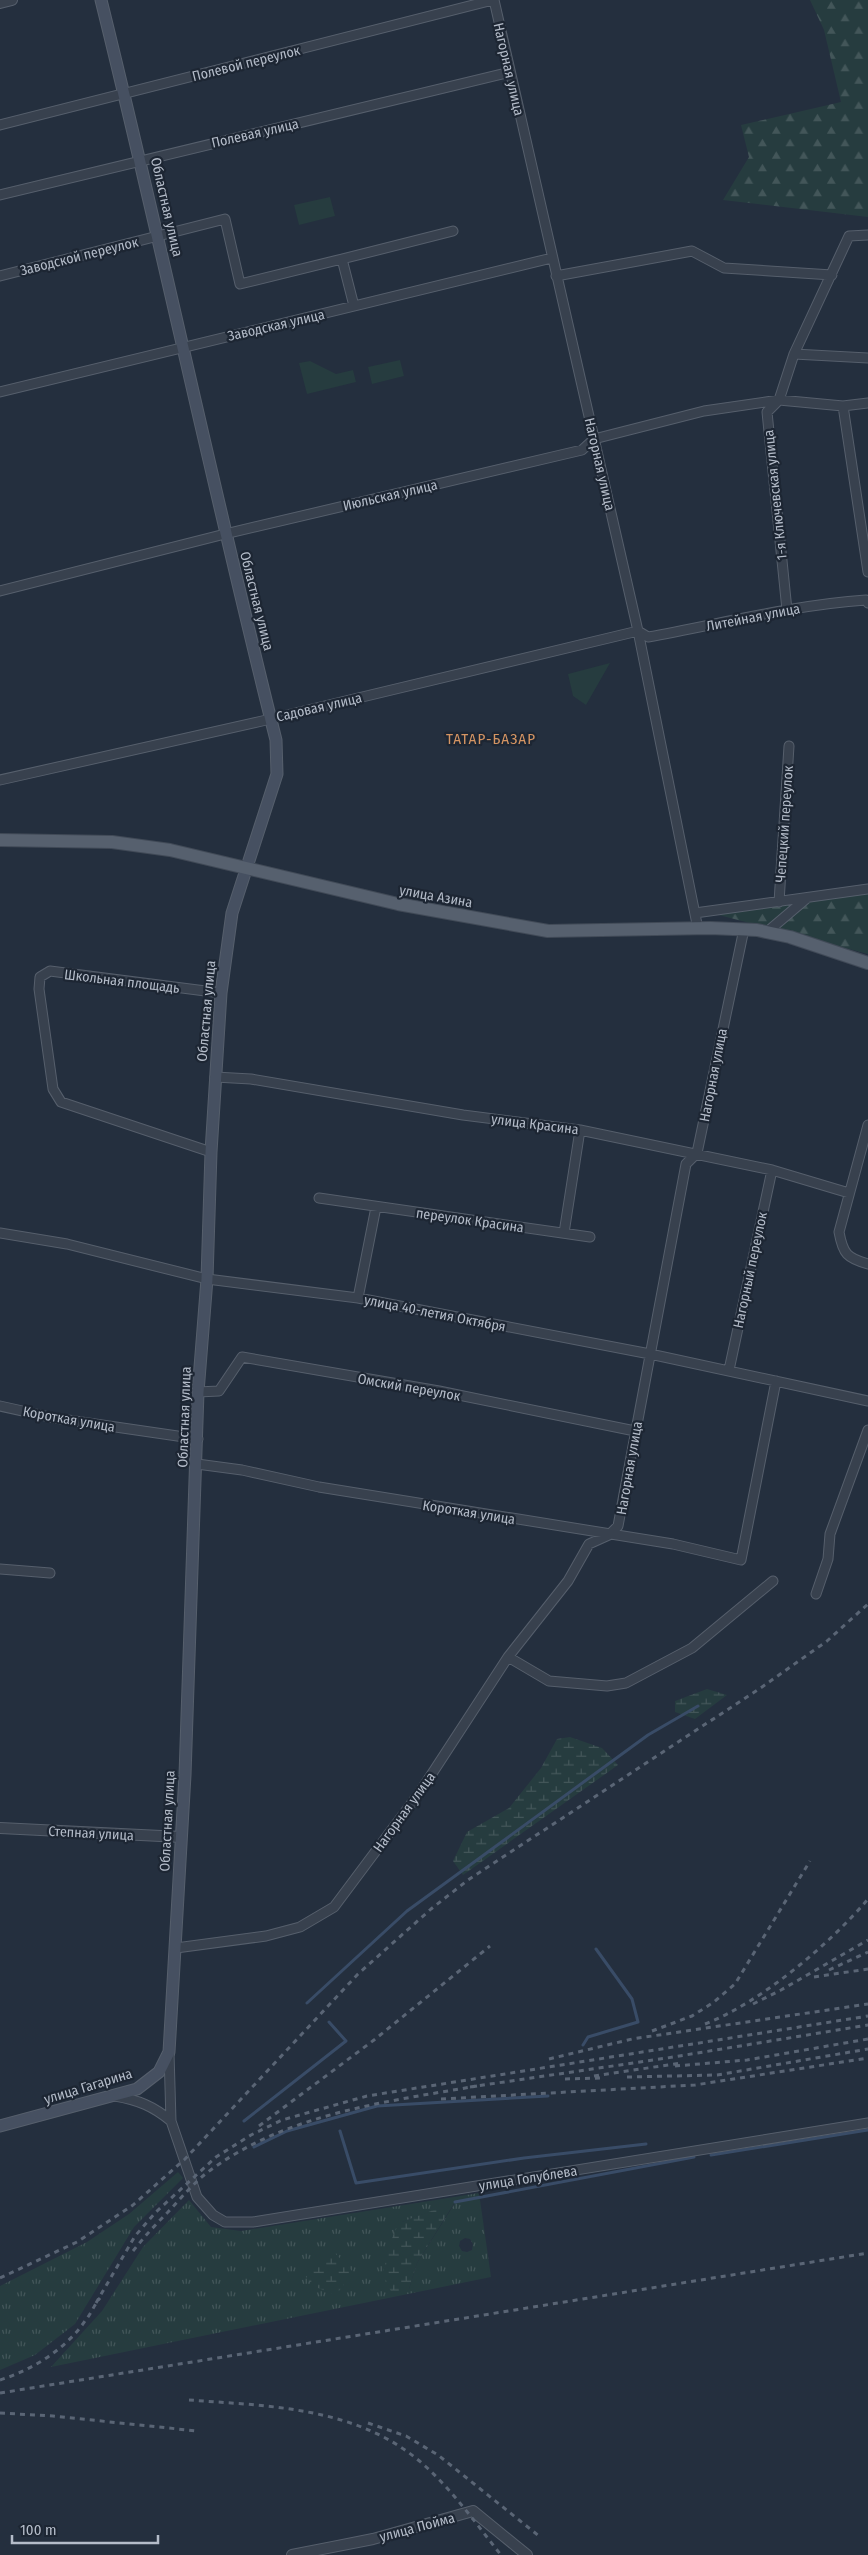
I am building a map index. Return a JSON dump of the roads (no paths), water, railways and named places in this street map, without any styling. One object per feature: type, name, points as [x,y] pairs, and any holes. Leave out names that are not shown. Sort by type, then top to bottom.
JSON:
[{"type":"main road","name":"Областная улица","points":[[101,0],[185,348],[225,534],[276,740],[277,774],[232,913],[221,993],[211,1152],[207,1279],[198,1392],[198,1440],[181,1837],[169,2052]]},
{"type":"main road","name":"улица Азина","points":[[0,840],[112,842],[170,850],[247,870],[398,904],[548,931],[744,929],[767,932],[790,937],[868,963]]},
{"type":"main road","name":"улица Гагарина","points":[[0,2126],[137,2089],[150,2081],[159,2072],[169,2052]]},
{"type":"street","points":[[0,3],[12,0]]},
{"type":"street","name":"Полевой переулок","points":[[0,125],[493,0]]},
{"type":"street","name":"Нагорная улица","points":[[493,0],[638,631],[698,929]]},
{"type":"street","name":"Полевая улица","points":[[0,195],[510,72]]},
{"type":"street","name":"Заводской переулок","points":[[0,276],[225,219],[240,284],[342,259]]},
{"type":"street","points":[[354,306],[342,259],[453,232]]},
{"type":"street","name":"1-я Ключевская улица","points":[[787,610],[767,412],[779,400],[794,354],[849,236],[868,235]]},
{"type":"street","points":[[556,276],[692,251],[724,268],[832,275]]},
{"type":"street","name":"Заводская улица","points":[[0,392],[552,258]]},
{"type":"street","points":[[794,354],[868,358]]},
{"type":"street","name":"Июльская улица","points":[[0,591],[225,534],[582,450],[594,439],[704,411],[779,400],[843,406],[868,403]]},
{"type":"street","points":[[843,406],[868,572]]},
{"type":"street","name":"Литейная улица","points":[[638,631],[648,637],[787,610],[868,599]]},
{"type":"street","name":"Садовая улица","points":[[0,780],[271,719],[638,631]]},
{"type":"street","name":"Чепецкий переулок","points":[[779,902],[789,746]]},
{"type":"street","points":[[695,913],[868,889]]},
{"type":"street","points":[[767,932],[807,898]]},
{"type":"street","name":"Нагорная улица","points":[[176,1948],[266,1936],[300,1927],[334,1907],[420,1792],[508,1657],[568,1581],[589,1544],[609,1535],[618,1526],[686,1164],[697,1153],[744,929]]},
{"type":"street","name":"Школьная площадь","points":[[211,1152],[62,1102],[53,1089],[39,989],[40,977],[50,971],[221,993]]},
{"type":"street","name":"улица Красина","points":[[216,1076],[251,1078],[463,1115],[580,1130],[772,1170],[850,1193]]},
{"type":"street","points":[[868,1124],[839,1232],[842,1247],[850,1258],[868,1266]]},
{"type":"street","points":[[564,1233],[580,1130]]},
{"type":"street","name":"Нагорный переулок","points":[[729,1370],[772,1170]]},
{"type":"street","name":"переулок Красина","points":[[319,1198],[590,1237]]},
{"type":"street","points":[[358,1298],[376,1207]]},
{"type":"street","name":"улица 40-летия Октября","points":[[0,1233],[67,1244],[207,1279],[358,1298],[729,1370],[868,1402]]},
{"type":"street","name":"Омский переулок","points":[[198,1392],[219,1391],[242,1358],[439,1391],[635,1431]]},
{"type":"street","name":"Короткая улица","points":[[197,1464],[242,1470],[319,1487],[673,1544],[742,1560],[776,1381]]},
{"type":"street","name":"Короткая улица","points":[[0,1406],[54,1418],[198,1440]]},
{"type":"street","points":[[816,1594],[828,1559],[830,1534],[868,1430]]},
{"type":"street","points":[[0,1569],[50,1573]]},
{"type":"street","points":[[508,1657],[549,1681],[607,1686],[626,1683],[692,1648],[773,1581]]},
{"type":"street","name":"Степная улица","points":[[0,1828],[181,1837]]},
{"type":"street","points":[[169,2052],[171,2121]]},
{"type":"street","points":[[114,2096],[138,2100],[156,2108],[171,2121]]},
{"type":"street","name":"улица Голублева","points":[[171,2121],[198,2197],[213,2215],[225,2222],[253,2222],[868,2123]]},
{"type":"street","name":"улица Пойма","points":[[292,2555],[418,2528],[473,2512],[527,2555]]},
{"type":"waterway","points":[[307,2003],[407,1911],[648,1735],[698,1706]]},
{"type":"waterway","points":[[583,2045],[588,2037],[638,2022],[632,1999],[596,1949]]},
{"type":"waterway","points":[[244,2121],[346,2041],[329,2022]]},
{"type":"waterway","points":[[254,2147],[287,2131],[377,2106],[548,2096]]},
{"type":"waterway","points":[[711,2155],[868,2130]]},
{"type":"waterway","points":[[340,2131],[356,2183],[524,2158],[646,2144]]},
{"type":"waterway","points":[[455,2202],[694,2157]]},
{"type":"railway","points":[[0,2278],[77,2242],[133,2205],[185,2159],[358,1974],[431,1909],[468,1880],[762,1687],[827,1641],[868,1604]]},
{"type":"railway","points":[[652,2031],[692,2016],[714,2002],[735,1984],[810,1861]]},
{"type":"railway","points":[[705,2024],[748,2002],[771,1987],[834,1935],[868,1899]]},
{"type":"railway","points":[[753,2004],[868,1940]]},
{"type":"railway","points":[[259,2126],[374,2040],[490,1946]]},
{"type":"railway","points":[[829,1970],[868,1952]]},
{"type":"railway","points":[[814,1977],[868,1969]]},
{"type":"railway","points":[[549,2059],[632,2039],[868,2004]]},
{"type":"railway","points":[[96,2303],[135,2236],[156,2212],[216,2157],[251,2135],[282,2120],[367,2096],[868,2016]]},
{"type":"railway","points":[[470,2087],[667,2058],[868,2025]]},
{"type":"railway","points":[[675,2066],[747,2060],[868,2039]]},
{"type":"railway","points":[[627,2077],[717,2075],[868,2049]]},
{"type":"railway","points":[[441,2099],[695,2085],[868,2058]]},
{"type":"railway","points":[[594,2076],[681,2063]]},
{"type":"railway","points":[[565,2079],[600,2078]]},
{"type":"railway","points":[[133,2251],[194,2184],[212,2169],[242,2150],[273,2135],[339,2112],[477,2086]]},
{"type":"railway","points":[[0,2393],[868,2253]]},
{"type":"railway","points":[[0,2380],[36,2364],[68,2341],[87,2318],[100,2298]]},
{"type":"railway","points":[[189,2400],[282,2408],[313,2413],[344,2421],[373,2432],[400,2446],[436,2476],[501,2555]]},
{"type":"railway","points":[[0,2413],[53,2416],[197,2431]]},
{"type":"railway","points":[[368,2423],[406,2436],[438,2455],[539,2536]]},
{"type":"district","name":"ТАТАР-БАЗАР","points":[[491,739]]}]
